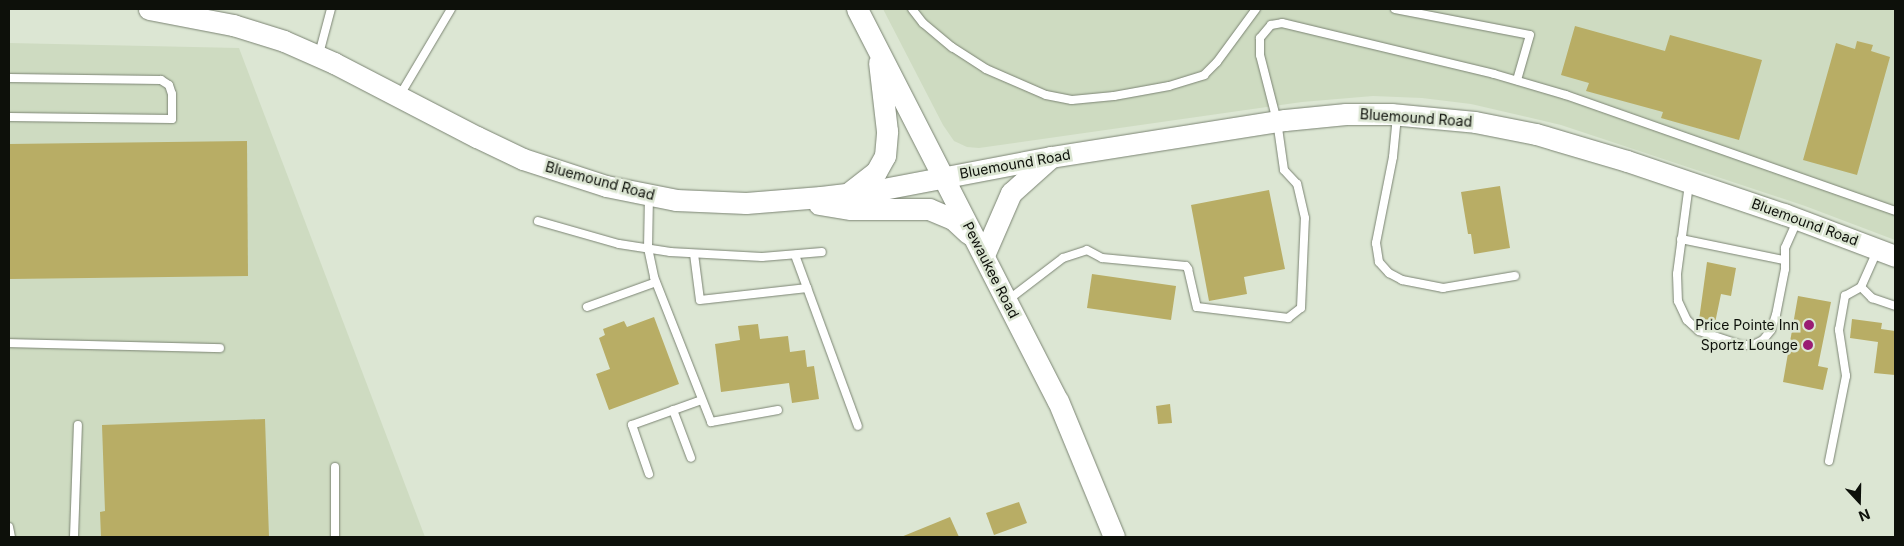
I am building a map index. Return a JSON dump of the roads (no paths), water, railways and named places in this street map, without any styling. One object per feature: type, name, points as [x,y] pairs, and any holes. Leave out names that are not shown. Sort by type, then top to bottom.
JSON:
[{"type":"main road","name":"Bluemound Road","points":[[149,9],[219,19],[274,38],[319,56],[492,145],[538,164],[606,186],[649,196],[722,203],[801,199],[847,194],[1051,157],[1276,121],[1346,114],[1398,114],[1474,122],[1536,134],[1689,182],[1798,219],[1886,252]]},
{"type":"main road","name":"Pewaukee Road","points":[[857,9],[1058,401],[1114,537]]},
{"type":"main road","points":[[847,194],[876,172],[886,156],[887,131],[877,47]]},
{"type":"main road","points":[[801,199],[840,208],[930,209],[953,219],[981,250],[1012,193],[1051,157]]},
{"type":"lane","points":[[319,56],[330,9]]},
{"type":"lane","points":[[399,97],[451,9]]},
{"type":"lane","points":[[912,9],[923,24],[952,47],[986,69],[1046,95],[1072,100],[1133,93],[1169,86],[1204,75],[1217,62],[1256,9]]},
{"type":"lane","points":[[1395,9],[1530,35],[1517,80]]},
{"type":"lane","points":[[1007,301],[1063,258],[1087,250],[1102,258],[1186,266],[1197,307],[1288,318],[1301,308],[1305,218],[1298,184],[1284,170],[1276,121],[1260,55],[1260,38],[1271,25],[1282,23],[1517,80],[1566,95],[1895,211]]},
{"type":"lane","points":[[9,78],[161,80],[169,85],[172,94],[172,119],[9,118]]},
{"type":"lane","points":[[1398,114],[1393,158],[1376,243],[1379,262],[1389,274],[1402,280],[1443,288],[1515,276]]},
{"type":"lane","points":[[1689,182],[1677,274],[1678,301],[1687,320],[1699,331],[1741,345],[1753,345],[1763,340],[1771,330],[1785,269],[1785,248],[1798,219]]},
{"type":"lane","points":[[649,196],[648,248],[656,282],[711,422],[778,410]]},
{"type":"lane","points":[[538,221],[619,244],[694,254],[742,256],[795,255],[822,252]]},
{"type":"lane","points":[[1681,239],[1784,260]]},
{"type":"lane","points":[[1829,461],[1846,376],[1838,330],[1844,296],[1861,287],[1886,252]]},
{"type":"lane","points":[[694,254],[700,300],[807,288]]},
{"type":"lane","points":[[795,255],[858,426]]},
{"type":"lane","points":[[587,307],[656,282]]},
{"type":"lane","points":[[1861,287],[1872,298],[1895,306]]},
{"type":"lane","points":[[9,343],[220,348]]},
{"type":"lane","points":[[650,474],[632,425],[702,400]]},
{"type":"lane","points":[[673,410],[691,458]]},
{"type":"lane","points":[[74,537],[78,425]]},
{"type":"lane","points":[[334,537],[335,467]]},
{"type":"lane","points":[[9,527],[11,537]]},
{"type":"place","name":"Price Pointe Inn","points":[[1809,325]]},
{"type":"place","name":"Sportz Lounge","points":[[1808,345]]}]
